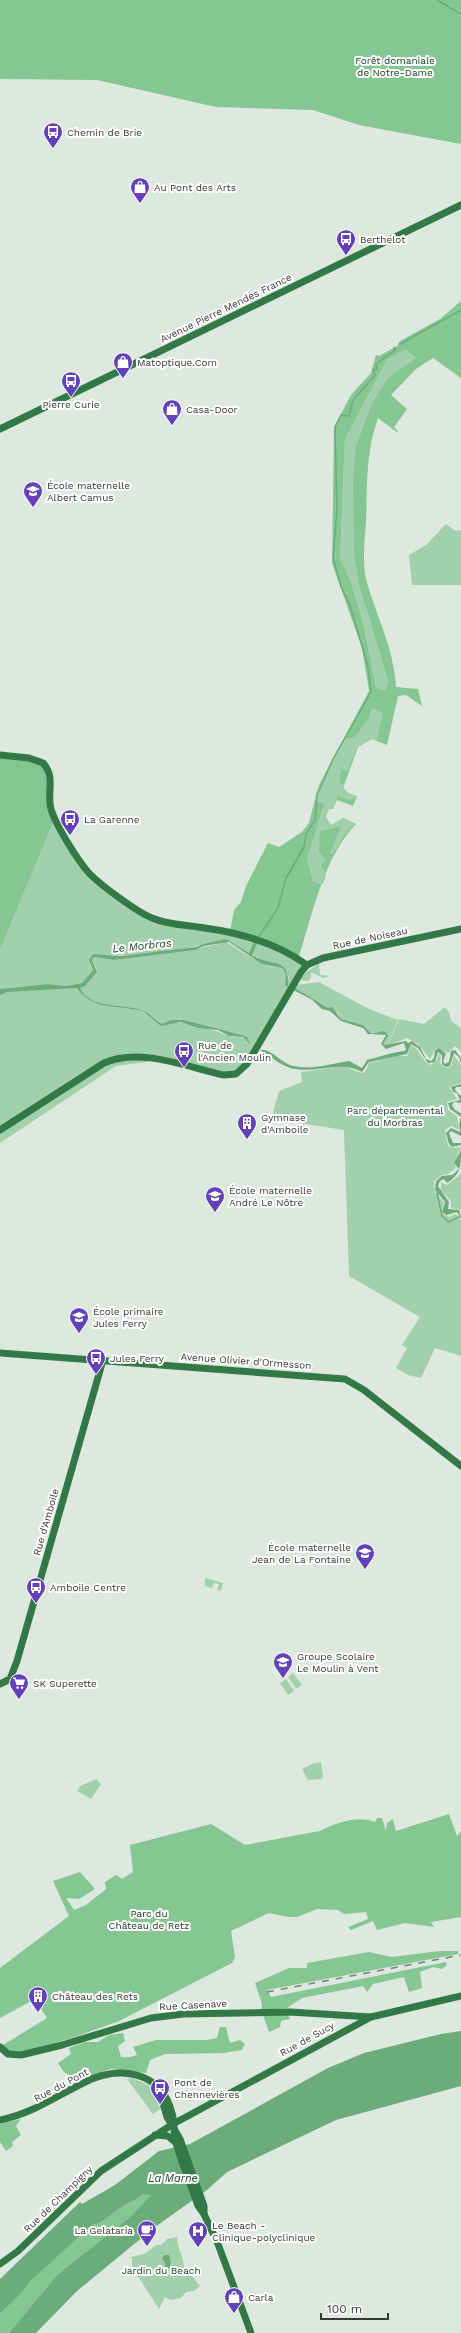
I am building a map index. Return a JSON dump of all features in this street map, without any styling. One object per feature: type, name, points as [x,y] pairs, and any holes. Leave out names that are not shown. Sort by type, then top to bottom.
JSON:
[{"type":"street","name":"Avenue Pierre Mendès France","points":[[0,429],[461,204]]},
{"type":"street","points":[[0,755],[29,758],[44,763],[51,778],[49,802],[52,812],[78,858],[96,879],[139,912],[153,919],[242,935],[290,954],[308,965],[286,996],[242,1070],[231,1075],[144,1056],[117,1057],[104,1063],[0,1130]]},
{"type":"street","name":"Rue de Noiseau","points":[[308,965],[341,954],[461,929]]},
{"type":"street","name":"Avenue Olivier d'Ormesson","points":[[0,1353],[345,1379],[364,1390],[461,1466]]},
{"type":"street","name":"Rue d'Amboile","points":[[0,1684],[10,1679],[17,1660],[103,1360]]},
{"type":"street","name":"Rue de Sucy","points":[[173,2124],[371,2017],[461,1996]]},
{"type":"street","name":"Rue Casenave","points":[[0,2047],[8,2054],[21,2055],[62,2045],[151,2018],[182,2014],[290,2012],[371,2017]]},
{"type":"street","name":"Rue du Pont","points":[[0,2120],[24,2114],[84,2082],[101,2076],[134,2074],[160,2088],[173,2114],[173,2124],[178,2140]]},
{"type":"street","name":"Rue de Champigny","points":[[0,2264],[18,2251],[97,2175],[173,2124]]},
{"type":"street","points":[[155,2135],[168,2136],[178,2140],[199,2201],[218,2244],[250,2333]]},
{"type":"green space","name":"Forêt domaniale de Notre-Dame","points":[[0,0],[461,0],[461,144],[359,125],[313,110],[216,107],[97,80],[0,79]]},
{"type":"green space","points":[[461,301],[461,378],[433,358],[416,369],[391,395],[407,409],[394,427],[398,431],[397,432],[378,418],[371,443],[367,482],[364,557],[366,579],[392,659],[396,687],[418,689],[422,706],[406,695],[398,696],[387,745],[372,739],[358,747],[343,787],[343,785],[339,783],[341,769],[347,771],[357,747],[372,738],[377,740],[383,713],[372,708],[369,717],[355,737],[344,739],[317,791],[318,787],[369,691],[362,648],[332,563],[334,427],[351,395],[371,373],[376,355],[379,356],[397,346],[400,341],[440,319]],"holes":[[[406,349],[416,358],[388,378],[372,404],[356,446],[353,480],[354,554],[359,584],[388,681],[385,691],[376,687],[364,627],[351,583],[340,559],[345,439],[387,360]]]},
{"type":"green space","points":[[406,349],[417,358],[388,378],[356,446],[367,611],[388,681],[385,691],[376,687],[364,627],[340,559],[345,439],[387,360]]},
{"type":"green space","points":[[446,524],[455,531],[461,530],[461,585],[412,585],[409,555],[426,545]]},
{"type":"green space","points":[[372,707],[384,713],[377,740],[372,738],[357,747],[347,771],[341,769],[339,783],[343,785],[345,791],[357,797],[356,799],[349,800],[338,795],[333,808],[329,809],[326,817],[331,825],[343,819],[356,824],[344,835],[334,854],[329,854],[340,826],[320,831],[325,858],[325,877],[323,884],[313,881],[307,859],[323,805],[315,801],[316,793],[344,739]]},
{"type":"green space","points":[[0,755],[43,763],[55,818],[0,950]]},
{"type":"green space","points":[[338,795],[349,800],[357,797],[353,806],[337,800],[333,809],[329,809],[333,808]]},
{"type":"green space","points":[[316,797],[315,801],[324,804],[307,859],[313,881],[322,884],[314,905],[298,959],[230,932],[234,910],[241,902],[246,886],[268,843],[279,847],[302,832],[309,823]]},
{"type":"green space","points":[[55,818],[88,872],[147,916],[242,935],[307,965],[258,1044],[236,1074],[149,1058],[147,1062],[116,1066],[0,1143],[0,995],[3,992],[77,987],[84,995],[91,1000],[117,1006],[92,1000],[85,995],[80,988],[88,983],[97,970],[92,960],[94,957],[114,960],[196,950],[226,942],[252,958],[269,966],[282,968],[286,974],[285,985],[289,977],[283,966],[260,960],[252,954],[256,943],[249,953],[226,939],[194,947],[143,954],[93,954],[90,965],[93,970],[82,983],[66,986],[48,984],[0,989],[0,950]],"holes":[[[127,1008],[144,1011],[162,1024],[171,1020],[184,1020],[242,1035],[249,1042],[241,1037],[232,1037],[205,1027],[187,1023],[163,1026],[148,1015]]]},
{"type":"green space","points":[[343,818],[356,824],[335,853],[325,874],[321,865],[326,860],[319,852],[320,831],[341,826],[330,854],[333,854],[344,835],[355,824],[343,819],[331,825]]},
{"type":"green space","points":[[319,964],[320,975],[330,976],[323,978],[311,972],[311,978],[308,981],[299,980],[305,973]]},
{"type":"green space","points":[[319,982],[369,1009],[398,1020],[387,1046],[383,1044],[388,1036],[382,1031],[372,1034],[363,1025],[341,1019],[338,1013],[323,1006],[295,988],[296,985]]},
{"type":"green space","points":[[445,1007],[449,1012],[451,1021],[461,1028],[461,1051],[455,1046],[448,1053],[436,1048],[430,1059],[418,1044],[407,1038],[388,1045],[399,1019],[424,1024]]},
{"type":"green space","name":"Parc départemental du Morbras","points":[[411,1045],[430,1065],[437,1060],[439,1053],[441,1055],[440,1063],[446,1068],[451,1067],[454,1055],[461,1065],[461,1083],[449,1087],[457,1099],[447,1102],[448,1110],[457,1116],[459,1130],[451,1126],[445,1130],[448,1146],[453,1148],[461,1147],[454,1163],[456,1168],[434,1181],[435,1192],[444,1203],[441,1212],[449,1217],[456,1214],[461,1220],[461,1356],[435,1348],[421,1378],[408,1375],[396,1368],[407,1348],[402,1345],[420,1317],[349,1276],[344,1130],[275,1119],[273,1113],[279,1091],[302,1082],[301,1072],[342,1066],[362,1073],[365,1072],[369,1063],[394,1056],[407,1056]]},
{"type":"green space","points":[[461,1174],[461,1210],[451,1208],[451,1201],[441,1190],[441,1182],[447,1185]]},
{"type":"green space","points":[[205,1578],[223,1583],[221,1591],[217,1590],[219,1584],[214,1583],[212,1588],[205,1586]]},
{"type":"green space","points":[[293,1673],[302,1685],[296,1689],[288,1677]]},
{"type":"green space","points":[[286,1679],[294,1691],[288,1695],[280,1683]]},
{"type":"green space","points":[[321,1762],[322,1779],[308,1780],[302,1769],[312,1764]]},
{"type":"green space","points":[[96,1779],[101,1784],[91,1799],[77,1791],[80,1786]]},
{"type":"green space","name":"Parc du Château de Retz","points":[[449,1814],[457,1836],[461,1831],[461,1917],[431,1922],[434,1927],[405,1923],[377,1930],[373,1921],[351,1930],[348,1927],[368,1919],[366,1912],[344,1914],[338,1910],[317,1909],[297,1917],[288,1917],[269,1913],[231,1931],[235,1957],[232,1963],[119,2021],[72,2038],[18,2053],[10,2052],[3,2045],[47,2018],[35,1999],[0,2018],[0,1968],[69,1916],[53,1881],[80,1872],[95,1889],[79,1899],[66,1898],[74,1910],[86,1905],[106,1889],[105,1882],[116,1875],[122,1879],[133,1872],[130,1845],[211,1824],[245,1845],[320,1831],[333,1825],[361,1819],[375,1822],[377,1818],[382,1818],[386,1831],[387,1823],[393,1819],[396,1831]]},
{"type":"green space","points":[[440,1951],[458,1951],[458,1954],[267,1990],[271,1997],[446,1962],[447,1965],[442,1969],[433,1967],[420,1972],[422,1988],[409,1992],[404,1977],[373,1984],[367,1992],[363,1986],[302,1998],[287,2008],[262,2010],[262,2004],[255,1983],[289,1968],[307,1968],[307,1963],[369,1952],[391,1957]]},
{"type":"green space","points":[[263,2015],[288,2015],[290,2019],[281,2021],[280,2027],[269,2032]]},
{"type":"green space","points":[[220,2027],[226,2027],[230,2043],[240,2040],[245,2044],[242,2050],[224,2053],[165,2054],[150,2060],[146,2073],[110,2069],[79,2081],[64,2072],[58,2063],[71,2054],[69,2048],[85,2042],[98,2042],[109,2035],[123,2033],[125,2041],[118,2046],[121,2057],[130,2057],[137,2055],[133,2047],[156,2040],[207,2040],[217,2038]]},
{"type":"green space","points":[[131,2078],[148,2085],[151,2088],[156,2096],[160,2109],[153,2114],[127,2079]]},
{"type":"green space","points":[[21,2119],[16,2126],[21,2135],[12,2142],[13,2146],[6,2151],[0,2142],[0,2124]]},
{"type":"green space","points":[[144,2194],[152,2194],[130,2217],[57,2275],[9,2333],[0,2333],[0,2313],[16,2298],[28,2282],[92,2225],[104,2220],[118,2209]]},
{"type":"green space","name":"Jardin du Beach","points":[[177,2237],[178,2246],[184,2264],[184,2273],[192,2276],[200,2286],[194,2291],[186,2292],[181,2298],[171,2300],[165,2297],[159,2309],[132,2267],[132,2258],[128,2258],[146,2253],[156,2245],[161,2245],[167,2239]]},
{"type":"water","points":[[226,939],[249,953],[254,942],[257,944],[252,955],[259,959],[283,966],[288,977],[288,987],[285,985],[286,974],[282,968],[262,964],[229,942],[204,946],[196,950],[114,960],[94,957],[92,960],[97,972],[85,986],[80,988],[85,995],[92,1000],[109,1005],[144,1011],[162,1024],[171,1020],[184,1020],[242,1035],[247,1037],[250,1044],[243,1037],[229,1036],[218,1030],[198,1028],[181,1022],[161,1026],[144,1012],[98,1004],[83,995],[77,988],[7,992],[0,995],[0,989],[48,984],[66,986],[82,983],[93,970],[89,960],[93,954],[121,956],[197,947]]},
{"type":"water","points":[[295,988],[328,1008],[332,1007],[341,1019],[363,1025],[372,1034],[382,1031],[386,1032],[388,1036],[383,1044],[385,1045],[406,1041],[408,1043],[412,1041],[420,1047],[426,1059],[431,1061],[434,1058],[435,1050],[439,1048],[446,1054],[443,1061],[445,1064],[449,1062],[451,1051],[455,1050],[461,1058],[461,1064],[459,1057],[454,1053],[450,1066],[446,1067],[442,1064],[442,1055],[438,1052],[435,1062],[428,1063],[418,1048],[411,1044],[407,1054],[369,1062],[362,1072],[346,1067],[304,1070],[286,1066],[260,1050],[268,1051],[289,1065],[293,1066],[314,1067],[349,1061],[362,1068],[367,1060],[391,1053],[405,1051],[406,1049],[404,1043],[386,1049],[381,1044],[386,1035],[368,1034],[363,1028],[341,1021],[330,1011],[322,1009],[311,999],[293,990]]},
{"type":"water","points":[[461,1084],[461,1087],[456,1087],[455,1090],[461,1096],[461,1103],[454,1102],[452,1105],[455,1110],[461,1113],[461,1117],[450,1109],[448,1103],[460,1100],[457,1093],[453,1092],[451,1087]]},
{"type":"water","points":[[461,1117],[461,1136],[451,1131],[449,1133],[453,1143],[461,1143],[461,1145],[452,1147],[449,1144],[446,1133],[451,1128],[460,1132],[459,1124]]},
{"type":"water","points":[[461,1150],[461,1161],[459,1169],[454,1163]]},
{"type":"water","points":[[459,1169],[458,1173],[452,1180],[447,1183],[444,1179],[440,1181],[438,1186],[449,1202],[448,1209],[459,1210],[461,1218],[457,1212],[447,1215],[442,1212],[445,1202],[435,1190],[436,1181],[442,1176],[452,1175]]},
{"type":"water","name":"La Marne","points":[[461,2031],[461,2086],[336,2120],[227,2172],[207,2190],[155,2227],[77,2291],[36,2333],[9,2333],[57,2275],[130,2217],[151,2195],[144,2194],[118,2209],[104,2220],[92,2225],[29,2282],[24,2290],[0,2313],[0,2279],[80,2202],[82,2204],[115,2185],[159,2151],[190,2144],[328,2068],[364,2053],[441,2034]]},
{"type":"water","points":[[165,2255],[169,2255],[171,2263],[168,2272],[165,2270],[165,2263],[162,2258]]},
{"type":"waterway","points":[[437,0],[461,14]]},
{"type":"waterway","points":[[400,344],[461,310]]},
{"type":"waterway","points":[[258,938],[278,908],[286,878],[304,847],[306,834],[315,820],[317,795],[333,759],[371,692],[368,667],[350,605],[341,587],[333,558],[337,510],[335,427],[341,415],[349,416],[353,400],[375,375],[373,370],[377,369],[376,364],[394,351],[394,348],[396,349]]},
{"type":"waterway","name":"Le Morbras","points":[[437,1193],[442,1216],[449,1222],[461,1216]]},
{"type":"railway","points":[[267,1992],[461,1955]]},
{"type":"place","name":"Chemin de Brie","points":[[53,149]]},
{"type":"place","name":"Au Pont des Arts","points":[[140,204]]},
{"type":"place","name":"Berthelot","points":[[346,256]]},
{"type":"place","name":"Matoptique.Com","points":[[123,379]]},
{"type":"place","name":"Pierre Curie","points":[[71,398]]},
{"type":"place","name":"Casa-Door","points":[[172,426]]},
{"type":"place","name":"École maternelle Albert Camus","points":[[33,508]]},
{"type":"place","name":"La Garenne","points":[[70,836]]},
{"type":"place","name":"Rue de l'Ancien Moulin","points":[[184,1068]]},
{"type":"place","name":"Gymnase d'Amboile","points":[[247,1140]]},
{"type":"place","name":"École maternelle André Le Nôtre","points":[[215,1213]]},
{"type":"place","name":"École primaire Jules Ferry","points":[[79,1334]]},
{"type":"place","name":"Jules Ferry","points":[[96,1375]]},
{"type":"place","name":"École maternelle Jean de La Fontaine","points":[[365,1570]]},
{"type":"place","name":"Amboile Centre","points":[[36,1604]]},
{"type":"place","name":"Groupe Scolaire Le Moulin à Vent","points":[[283,1679]]},
{"type":"place","name":"SK Superette","points":[[19,1700]]},
{"type":"place","name":"Château des Rets","points":[[38,2013]]},
{"type":"place","name":"Pont de Chennevières","points":[[160,2105]]},
{"type":"place","name":"La Gelataria","points":[[147,2247]]},
{"type":"place","name":"Le Beach - Clinique-polyclinique","points":[[198,2248]]},
{"type":"place","name":"Carla","points":[[234,2314]]}]
